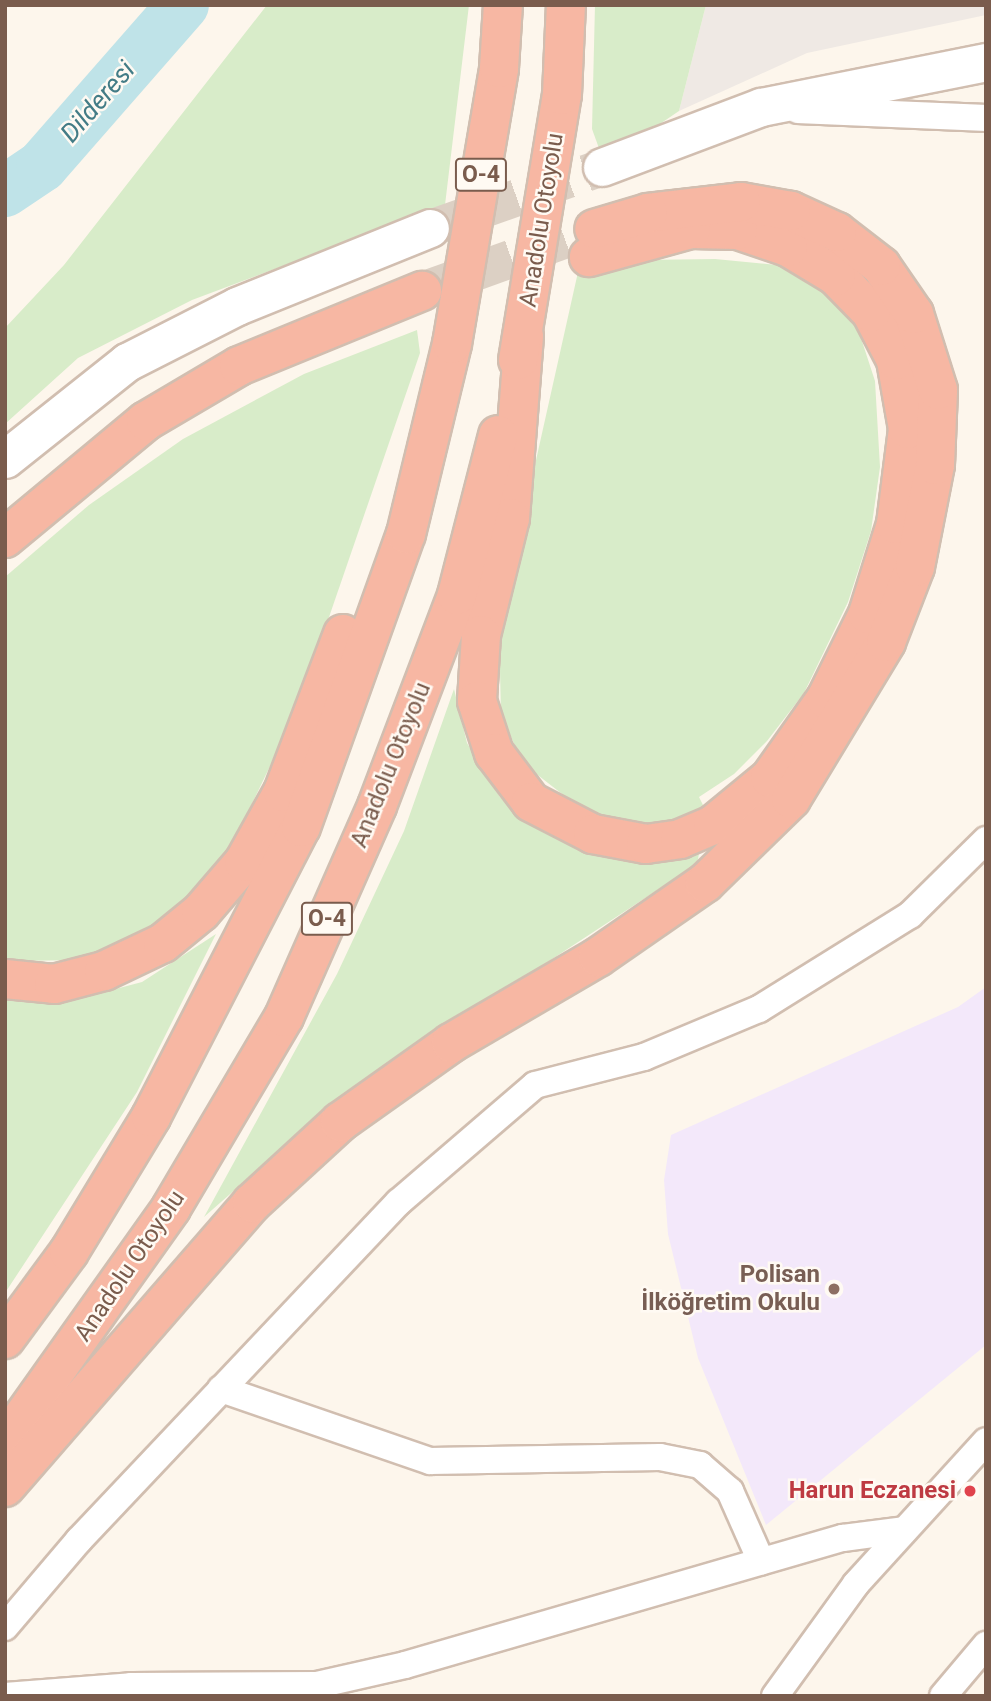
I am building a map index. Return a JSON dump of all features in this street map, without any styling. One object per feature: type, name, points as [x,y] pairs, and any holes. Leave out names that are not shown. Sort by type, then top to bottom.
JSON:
[{"type":"highway","name":"O-4","points":[[5,1339],[69,1252],[151,1117],[301,827],[407,534],[452,344],[499,68],[503,5]]},
{"type":"highway","name":"Anadolu Otoyolu","points":[[5,1443],[171,1208],[284,1017],[377,806],[457,595],[524,336],[562,95],[566,5]]},
{"type":"highway","points":[[5,1487],[252,1203],[340,1122],[452,1042],[598,957],[705,883],[791,799],[886,642],[915,567],[936,466],[938,390],[914,314],[894,285],[837,232],[791,211],[741,202],[694,204],[591,243],[691,229],[738,230],[788,247],[836,276],[871,312],[896,360],[908,429],[896,524],[868,614],[826,699],[752,795],[713,825],[680,839],[646,844],[593,834],[531,802],[494,753],[477,701],[481,635],[510,518],[524,336]]},
{"type":"highway","points":[[5,538],[146,421],[239,366],[419,303],[242,388],[155,440],[86,491],[5,565]]},
{"type":"highway","points":[[5,979],[54,984],[104,971],[163,943],[244,862],[283,792],[452,344]]},
{"type":"main road","points":[[602,167],[761,107],[986,62]]},
{"type":"main road","points":[[5,459],[127,362],[237,306],[430,228]]},
{"type":"street","points":[[761,107],[986,118]]},
{"type":"street","points":[[5,1627],[221,1390],[399,1202],[535,1085],[644,1057],[759,1009],[910,915],[986,841]]},
{"type":"street","points":[[221,1390],[430,1461],[660,1457],[700,1465],[730,1491],[761,1561]]},
{"type":"street","points":[[775,1696],[856,1584],[986,1441]]},
{"type":"street","points":[[5,1696],[131,1686],[317,1685],[405,1665],[843,1538],[904,1530]]},
{"type":"street","points":[[943,1696],[986,1645]]},
{"type":"shaded area","points":[[706,5],[986,5],[986,15],[807,53],[679,111]]},
{"type":"shaded area","name":"Polisan İlköğretim Okulu","points":[[986,987],[986,1345],[766,1525],[698,1358],[668,1234],[664,1180],[671,1135],[958,1007]]},
{"type":"green space","points":[[267,5],[469,5],[445,205],[192,300],[78,358],[5,424],[5,328],[64,265]]},
{"type":"green space","points":[[595,5],[706,5],[679,111],[604,162],[592,129]]},
{"type":"green space","points":[[715,259],[777,265],[828,291],[859,332],[875,381],[880,467],[871,531],[848,602],[804,693],[767,741],[734,774],[699,797],[705,809],[659,827],[615,823],[566,797],[530,769],[515,746],[501,715],[499,626],[578,272],[643,260]]},
{"type":"green space","points":[[417,330],[420,353],[297,710],[223,864],[188,905],[148,933],[87,960],[5,961],[5,577],[89,505],[183,439],[304,374]]},
{"type":"green space","points":[[454,689],[467,743],[500,797],[541,830],[587,853],[645,863],[699,854],[697,864],[336,1101],[204,1217],[337,974],[404,831]]},
{"type":"green space","points":[[216,934],[137,1092],[5,1293],[5,995],[93,995],[142,982]]},
{"type":"waterway","name":"Dilderesi","points":[[5,191],[42,166],[183,5]]},
{"type":"tunnel","points":[[430,228],[602,167]]},
{"type":"tunnel","points":[[422,291],[594,229]]},
{"type":"place","name":"Polisan İlköğretim Okulu","points":[[834,1289]]},
{"type":"place","name":"Harun Eczanesi","points":[[970,1491]]}]
